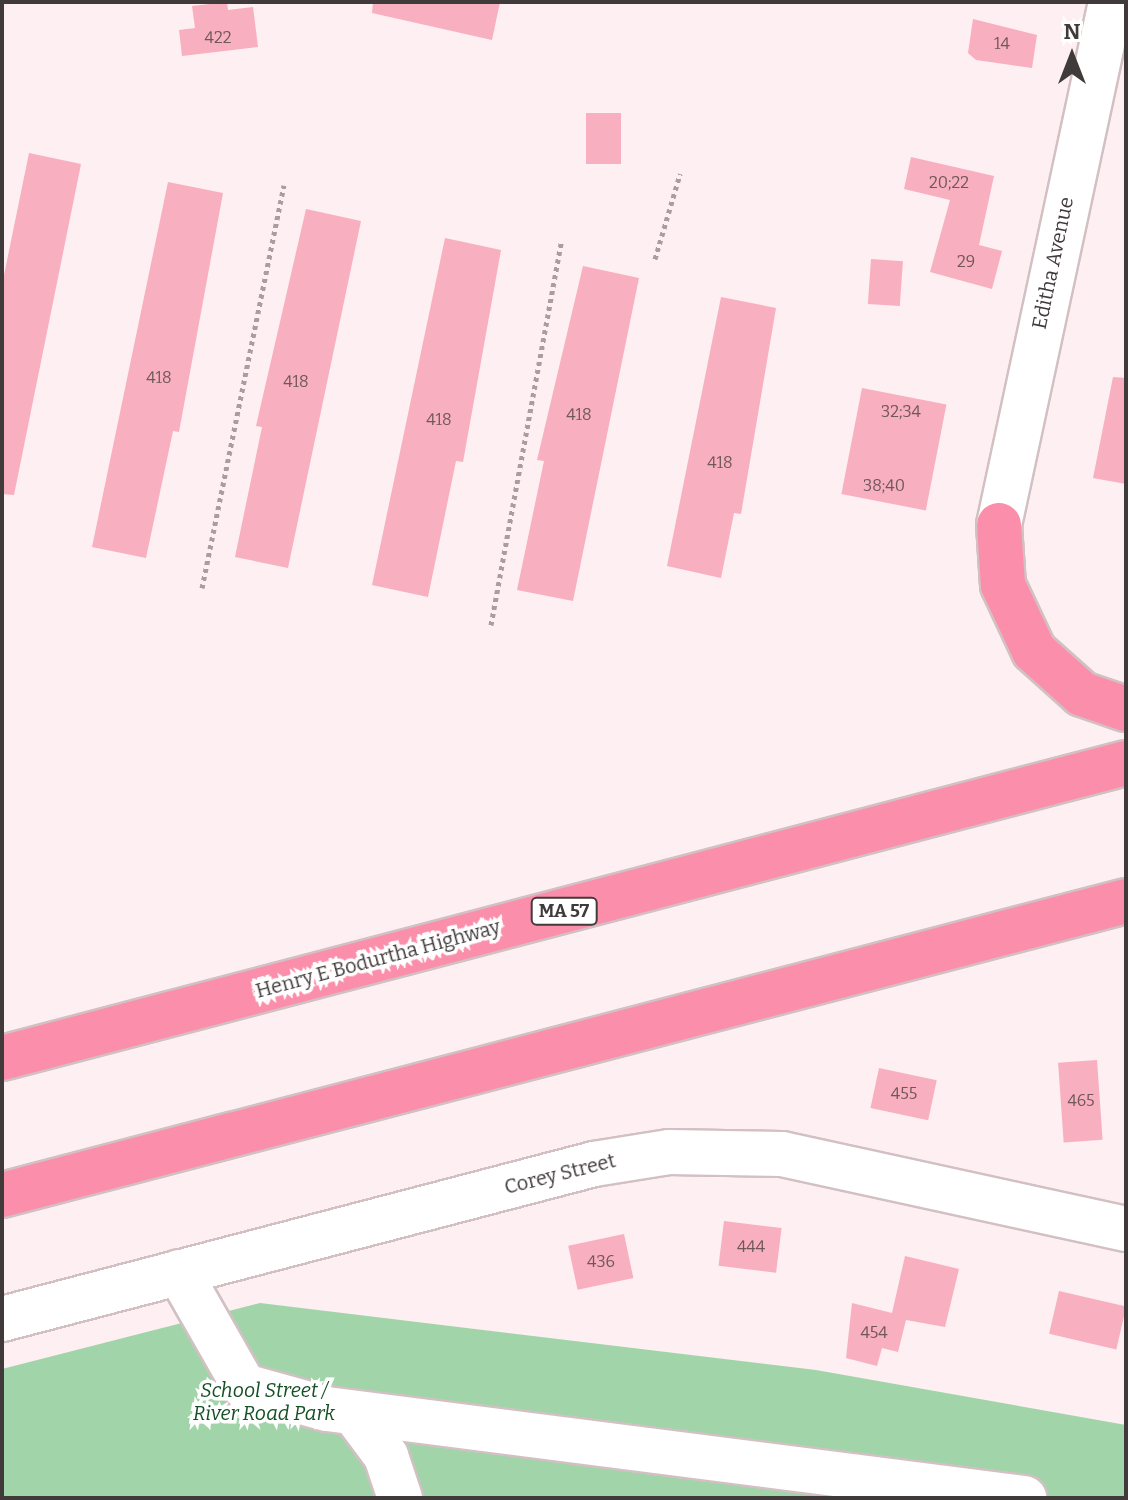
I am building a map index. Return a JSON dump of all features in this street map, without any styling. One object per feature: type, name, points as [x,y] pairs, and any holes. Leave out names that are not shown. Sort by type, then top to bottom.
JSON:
[{"type":"highway","points":[[999,525],[1003,585],[1034,651],[1082,694],[1126,709]]},
{"type":"highway","name":"Henry E Bodurtha Highway","points":[[2,1058],[1126,763]]},
{"type":"highway","points":[[2,1195],[1126,901]]},
{"type":"street","name":"Editha Avenue","points":[[999,525],[1111,2]]},
{"type":"street","name":"Corey Street","points":[[2,1319],[594,1164],[706,1149],[796,1156],[1126,1229]]},
{"type":"street","points":[[179,1272],[244,1386],[354,1413],[1024,1498]]},
{"type":"street","points":[[354,1413],[386,1456],[400,1498]]},
{"type":"path","points":[[655,259],[680,174]]},
{"type":"path","points":[[202,588],[284,185]]},
{"type":"path","points":[[491,625],[561,242]]},
{"type":"green space","name":"School Street / River Road Park","points":[[260,1303],[816,1370],[1126,1425],[1126,1498],[2,1498],[2,1369]]},
{"type":"building","points":[[227,2],[228,10],[253,7],[258,47],[182,56],[179,30],[195,28],[192,6]]},
{"type":"building","points":[[373,2],[500,2],[492,40],[372,13]]},
{"type":"building","points":[[973,19],[1037,35],[1032,68],[976,60],[968,53]]},
{"type":"building","points":[[586,113],[621,113],[621,164],[586,164]]},
{"type":"building","points":[[29,153],[81,164],[14,495],[2,494],[2,285]]},
{"type":"building","points":[[911,157],[994,176],[979,245],[1002,251],[992,289],[930,272],[950,200],[904,189]]},
{"type":"building","points":[[168,182],[223,193],[179,432],[173,431],[146,558],[92,547]]},
{"type":"building","points":[[306,209],[361,221],[288,568],[235,557],[262,427],[256,426]]},
{"type":"building","points":[[445,238],[501,250],[463,462],[456,461],[428,597],[372,585]]},
{"type":"building","points":[[871,259],[903,261],[900,306],[868,304]]},
{"type":"building","points":[[583,266],[639,278],[573,601],[517,590],[544,461],[537,460]]},
{"type":"building","points":[[721,297],[776,308],[741,514],[734,513],[721,578],[667,566]]},
{"type":"building","points":[[1113,377],[1126,378],[1126,484],[1093,478]]},
{"type":"building","points":[[862,388],[946,404],[926,510],[841,494]]},
{"type":"building","points":[[1097,1060],[1103,1140],[1064,1143],[1058,1063]]},
{"type":"building","points":[[879,1068],[937,1080],[928,1120],[870,1108]]},
{"type":"building","points":[[724,1221],[782,1228],[776,1273],[719,1266]]},
{"type":"building","points":[[624,1234],[633,1278],[578,1290],[568,1246]]},
{"type":"building","points":[[905,1256],[959,1269],[945,1327],[906,1320],[898,1352],[882,1348],[877,1366],[846,1358],[852,1303],[892,1313]]},
{"type":"building","points":[[1059,1291],[1126,1306],[1116,1349],[1049,1334]]}]
